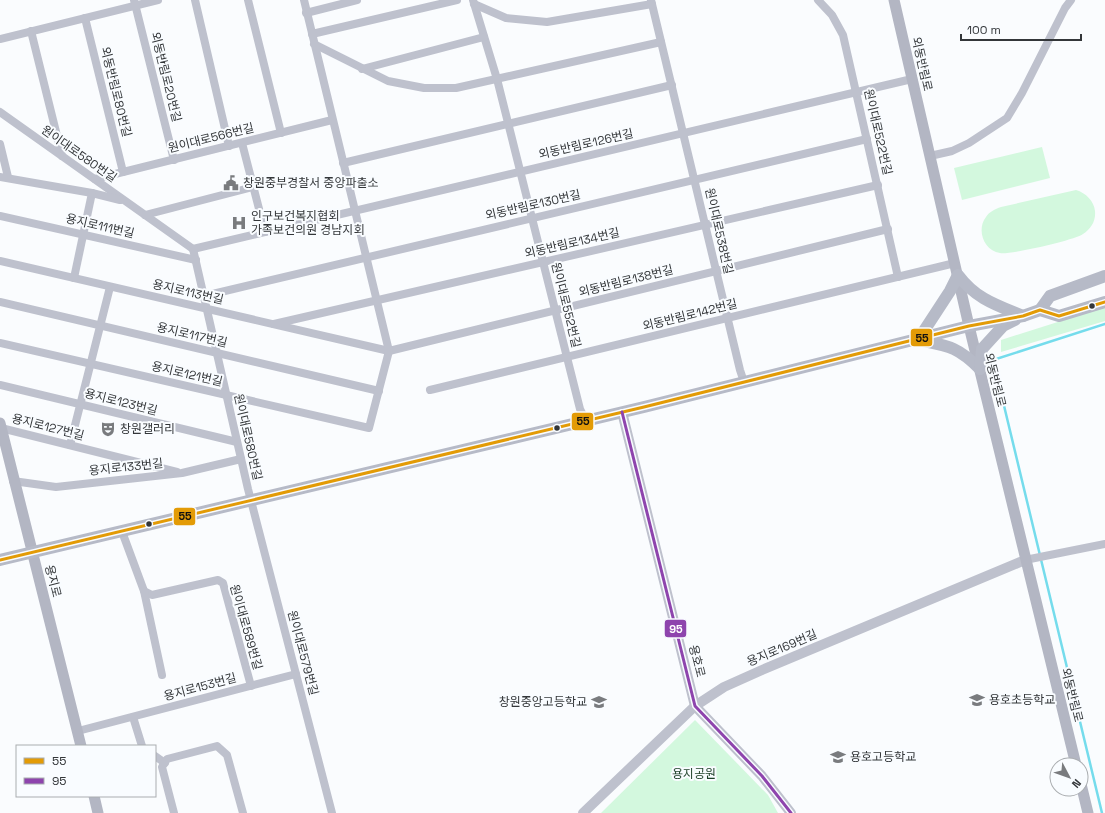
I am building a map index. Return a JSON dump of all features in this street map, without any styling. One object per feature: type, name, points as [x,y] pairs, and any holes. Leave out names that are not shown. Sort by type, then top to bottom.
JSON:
[{"type":"main road","name":"외동반림로","points":[[894,0],[969,326],[1030,559],[1074,757]]},
{"type":"main road","points":[[918,340],[950,291],[958,275],[968,289],[989,302],[1023,316]]},
{"type":"main road","points":[[980,369],[982,349],[1003,326],[1023,316],[1040,310],[1050,296],[1105,276]]},
{"type":"main road","points":[[1040,310],[1059,316],[1105,302]]},
{"type":"main road","points":[[0,560],[586,421],[918,340],[969,326],[1023,316]]},
{"type":"main road","points":[[918,340],[951,346],[969,358],[980,369]]},
{"type":"main road","name":"용지로","points":[[1,425],[81,745]]},
{"type":"main road","points":[[94,797],[98,813]]},
{"type":"main road","points":[[1084,797],[1088,813]]},
{"type":"street","points":[[0,39],[85,18],[135,3],[158,0]]},
{"type":"street","points":[[195,0],[229,146]]},
{"type":"street","points":[[248,0],[282,133]]},
{"type":"street","points":[[304,0],[389,351],[379,391]]},
{"type":"street","points":[[306,13],[357,0]]},
{"type":"street","points":[[312,34],[457,0]]},
{"type":"street","name":"원이대로522번길","points":[[818,0],[832,15],[843,35],[868,139],[898,277]]},
{"type":"street","points":[[930,156],[952,151],[969,143],[1007,118],[1022,93],[1065,8],[1071,0]]},
{"type":"street","name":"원이대로538번길","points":[[473,2],[506,18],[547,22],[652,2],[727,318],[744,382]]},
{"type":"street","name":"원이대로552번길","points":[[473,2],[497,79],[580,409],[586,421]]},
{"type":"street","name":"외동반림로20번길","points":[[135,3],[174,160]]},
{"type":"street","name":"외동반림로80번길","points":[[85,18],[123,172]]},
{"type":"street","points":[[31,31],[62,156]]},
{"type":"street","points":[[362,70],[484,37]]},
{"type":"street","points":[[314,44],[362,70],[388,81],[424,88],[456,88],[662,42]]},
{"type":"street","name":"외동반림로126번길","points":[[193,249],[912,79]]},
{"type":"street","points":[[343,163],[672,85]]},
{"type":"street","name":"원이대로580번길","points":[[0,112],[193,249],[251,500]]},
{"type":"street","name":"원이대로566번길","points":[[95,179],[332,120]]},
{"type":"street","name":"외동반림로130번길","points":[[204,296],[868,139]]},
{"type":"street","points":[[242,143],[265,232]]},
{"type":"street","points":[[0,144],[2,177],[92,193],[126,202]]},
{"type":"street","name":"외동반림로134번길","points":[[272,324],[878,186]]},
{"type":"street","points":[[145,215],[253,187]]},
{"type":"street","points":[[74,278],[92,193]]},
{"type":"street","name":"용지로111번길","points":[[0,216],[196,260]]},
{"type":"street","name":"외동반림로138번길","points":[[370,347],[389,351],[888,229]]},
{"type":"street","name":"용지로113번길","points":[[0,261],[370,347]]},
{"type":"street","name":"외동반림로142번길","points":[[430,390],[955,263]]},
{"type":"street","points":[[70,445],[110,287]]},
{"type":"street","name":"용지로117번길","points":[[0,302],[379,391]]},
{"type":"street","name":"용지로121번길","points":[[0,343],[369,428],[379,391]]},
{"type":"street","name":"용지로123번길","points":[[0,385],[237,442]]},
{"type":"street","name":"용호로","points":[[622,412],[695,706],[762,776],[791,813]]},
{"type":"street","name":"용지로127번길","points":[[1,425],[70,445],[182,473]]},
{"type":"street","name":"용지로133번길","points":[[14,481],[56,488],[182,473],[241,459]]},
{"type":"street","name":"원이대로579번길","points":[[251,500],[332,813]]},
{"type":"street","points":[[124,530],[124,537],[144,591],[162,675]]},
{"type":"street","points":[[1030,559],[1105,544]]},
{"type":"street","name":"용지로169번길","points":[[583,813],[695,706],[724,687],[1030,559]]},
{"type":"street","name":"원이대로589번길","points":[[144,591],[152,595],[207,581],[218,580],[223,584],[251,686]]},
{"type":"street","name":"용지로153번길","points":[[78,731],[296,674]]},
{"type":"street","points":[[133,717],[142,745]]},
{"type":"street","points":[[174,813],[162,767],[167,759],[217,746],[228,755],[243,813]]},
{"type":"street","points":[[156,757],[165,763]]},
{"type":"green space","points":[[1042,147],[1050,178],[962,200],[954,168]]},
{"type":"green space","points":[[1076,190],[1089,198],[1095,211],[1095,218],[1092,224],[1088,230],[1078,237],[1006,253],[994,251],[983,239],[983,222],[992,211],[1001,207]]},
{"type":"green space","points":[[1105,307],[1105,321],[1001,352],[1001,340]]},
{"type":"green space","name":"용지공원","points":[[695,720],[768,795],[778,813],[601,813]]},
{"type":"waterway","points":[[1102,813],[993,360],[1105,324]]},
{"type":"transit line","name":"55","points":[[0,560],[644,407],[969,326],[1023,316],[1040,310],[1059,316],[1105,302]]},
{"type":"transit line","name":"95","points":[[622,412],[695,706],[762,776],[791,813]]},
{"type":"place","name":"창원중부경찰서 중앙파출소","points":[[231,183]]},
{"type":"place","name":"인구보건복지협회 가족보건의원 경남지회","points":[[239,223]]},
{"type":"place","name":"창원갤러리","points":[[108,429]]},
{"type":"place","name":"용호초등학교","points":[[977,700]]},
{"type":"place","name":"창원중앙고등학교","points":[[599,702]]},
{"type":"place","name":"용호고등학교","points":[[838,757]]}]
